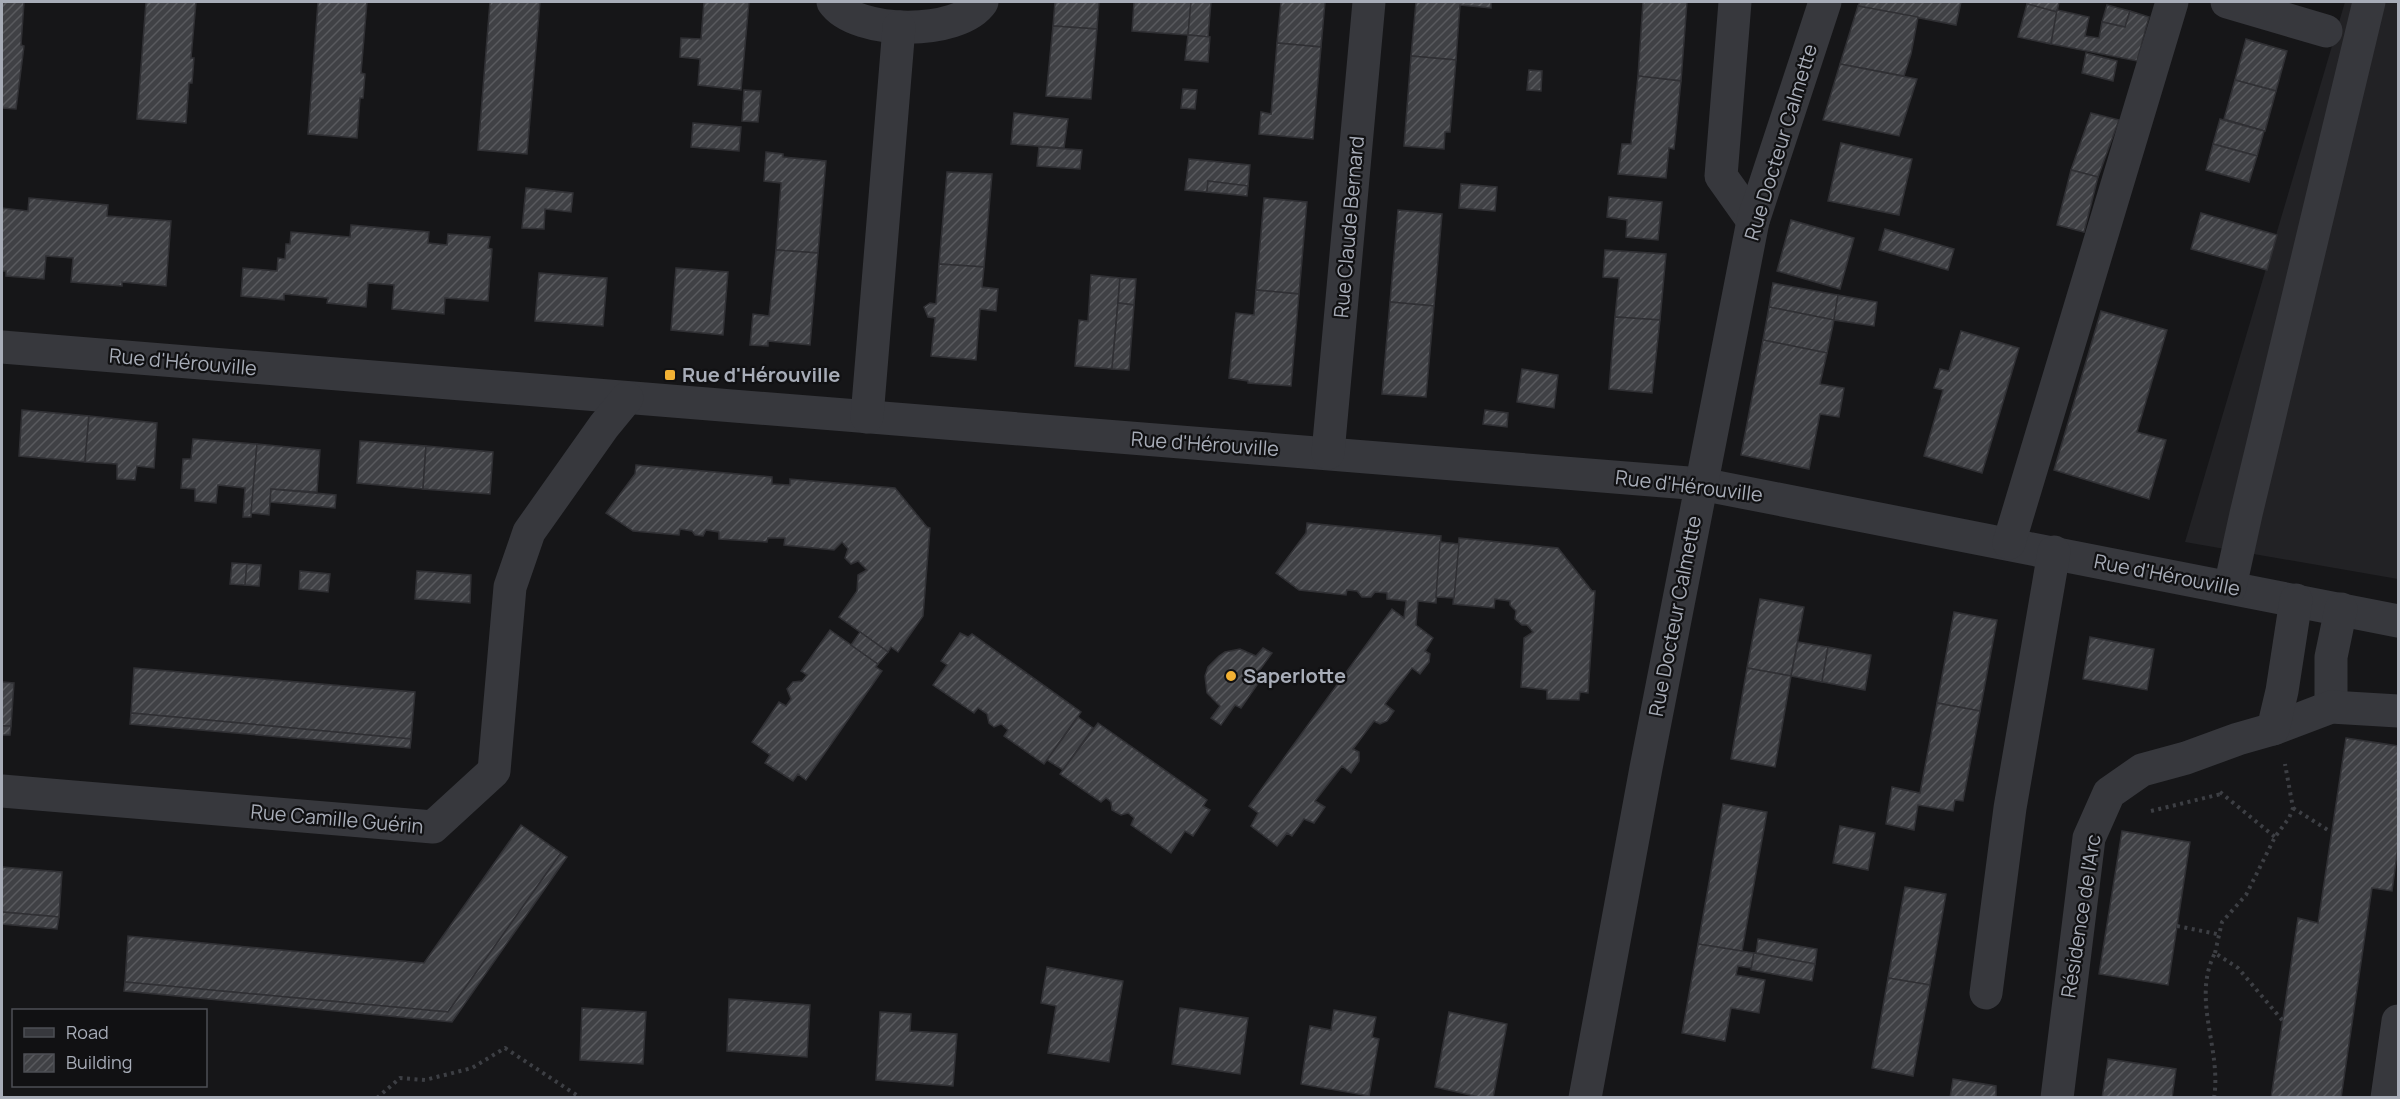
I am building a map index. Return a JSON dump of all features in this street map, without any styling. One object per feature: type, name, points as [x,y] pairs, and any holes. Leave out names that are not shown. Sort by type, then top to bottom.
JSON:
[{"type":"street","points":[[833,2],[838,10],[862,20],[898,27],[942,25],[966,17],[982,2]]},
{"type":"street","name":"Rue Claude Bernard","points":[[1328,453],[1370,2]]},
{"type":"street","points":[[1735,2],[1721,176],[1753,221]]},
{"type":"street","name":"Rue Docteur Calmette","points":[[1585,1098],[1753,221],[1825,2]]},
{"type":"street","points":[[2009,543],[2172,2]]},
{"type":"street","points":[[2227,2],[2326,31]]},
{"type":"street","points":[[2230,587],[2248,502],[2369,2]]},
{"type":"street","points":[[867,417],[898,27]]},
{"type":"street","name":"Rue d'Hérouville","points":[[2,347],[1701,484],[2398,621]]},
{"type":"street","name":"Rue Camille Guérin","points":[[2,791],[433,827],[494,771],[510,587],[529,532],[604,426],[627,398]]},
{"type":"street","points":[[1986,993],[2010,808],[2054,552]]},
{"type":"street","points":[[2278,727],[2296,600]]},
{"type":"street","points":[[2341,609],[2331,657],[2331,707],[2398,711]]},
{"type":"street","name":"Résidence de l'Arc","points":[[2057,1098],[2089,838],[2109,793],[2142,770],[2186,758],[2331,707]]},
{"type":"street","points":[[2387,1098],[2398,1021]]},
{"type":"path","points":[[2214,1098],[2216,1083],[2213,1047],[2204,988],[2206,973],[2215,953],[2217,934],[2222,921],[2246,895],[2275,837],[2289,818],[2293,808],[2278,727]]},
{"type":"path","points":[[2217,747],[2214,780],[2221,794],[2275,837]]},
{"type":"path","points":[[2099,814],[2120,819],[2221,794]]},
{"type":"path","points":[[2293,808],[2331,832]]},
{"type":"path","points":[[2177,926],[2217,934]]},
{"type":"path","points":[[2215,953],[2238,968],[2283,1021]]},
{"type":"path","points":[[377,1098],[400,1078],[425,1080],[472,1068],[505,1048],[581,1098]]},
{"type":"shaded area","points":[[2345,2],[2398,2],[2398,579],[2185,542]]},
{"type":"building","points":[[2,2],[24,2],[21,45],[24,46],[16,109],[2,108]]},
{"type":"building","points":[[146,2],[196,2],[191,58],[194,58],[192,83],[189,83],[186,123],[137,119]]},
{"type":"building","points":[[318,2],[367,2],[361,73],[365,74],[363,98],[360,98],[357,138],[308,134]]},
{"type":"building","points":[[490,2],[540,2],[527,154],[478,150]]},
{"type":"building","points":[[704,2],[749,2],[741,90],[698,85],[700,59],[680,57],[681,38],[701,39]]},
{"type":"building","points":[[1055,2],[1099,2],[1097,29],[1053,26]]},
{"type":"building","points":[[1134,2],[1191,2],[1188,35],[1132,31]]},
{"type":"building","points":[[1191,2],[1211,2],[1208,37],[1188,35]]},
{"type":"building","points":[[1281,2],[1325,2],[1321,47],[1277,43]]},
{"type":"building","points":[[1416,2],[1491,2],[1491,8],[1460,5],[1456,60],[1411,56]]},
{"type":"building","points":[[1643,2],[1687,2],[1681,81],[1638,76]]},
{"type":"building","points":[[1860,2],[1961,2],[1956,25],[1858,6]]},
{"type":"building","points":[[2027,2],[2059,2],[2057,12],[2027,4]]},
{"type":"building","points":[[2027,4],[2057,12],[2051,44],[2018,37]]},
{"type":"building","points":[[2107,5],[2130,11],[2125,27],[2102,22]]},
{"type":"building","points":[[1858,6],[1918,17],[1904,76],[1840,64]]},
{"type":"building","points":[[2057,10],[2089,17],[2085,36],[2099,38],[2102,22],[2125,27],[2130,11],[2149,17],[2137,61],[2051,44]]},
{"type":"building","points":[[1053,26],[1097,29],[1091,99],[1046,96]]},
{"type":"building","points":[[1188,35],[1210,37],[1208,62],[1185,60]]},
{"type":"building","points":[[2246,39],[2287,51],[2276,91],[2235,80]]},
{"type":"building","points":[[1277,43],[1321,47],[1313,139],[1259,134],[1261,112],[1271,114]]},
{"type":"building","points":[[2086,53],[2117,61],[2113,81],[2082,73]]},
{"type":"building","points":[[1411,56],[1456,60],[1450,132],[1445,132],[1444,149],[1404,146]]},
{"type":"building","points":[[1840,64],[1917,79],[1899,136],[1823,120]]},
{"type":"building","points":[[1529,70],[1542,71],[1541,91],[1527,90]]},
{"type":"building","points":[[1638,76],[1681,81],[1674,149],[1669,148],[1666,178],[1618,174],[1622,144],[1631,144]]},
{"type":"building","points":[[2235,80],[2276,91],[2265,131],[2224,119]]},
{"type":"building","points":[[1183,89],[1197,90],[1195,109],[1181,108]]},
{"type":"building","points":[[744,90],[761,91],[758,122],[742,121]]},
{"type":"building","points":[[1014,113],[1068,119],[1064,148],[1011,144]]},
{"type":"building","points":[[2091,113],[2119,120],[2098,177],[2071,170]]},
{"type":"building","points":[[2220,119],[2264,131],[2257,156],[2213,144]]},
{"type":"building","points":[[693,123],[741,127],[739,151],[691,147]]},
{"type":"building","points":[[1841,143],[1912,159],[1899,215],[1828,201]]},
{"type":"building","points":[[2213,144],[2257,156],[2249,182],[2206,170]]},
{"type":"building","points":[[1039,147],[1082,150],[1080,169],[1037,166]]},
{"type":"building","points":[[766,152],[783,154],[783,157],[826,161],[818,253],[776,250],[781,183],[764,181]]},
{"type":"building","points":[[1189,159],[1250,165],[1248,186],[1208,181],[1207,192],[1185,190]]},
{"type":"building","points":[[2071,170],[2098,177],[2084,232],[2057,225]]},
{"type":"building","points":[[947,172],[992,174],[984,267],[939,264]]},
{"type":"building","points":[[1208,181],[1248,186],[1247,196],[1207,192]]},
{"type":"building","points":[[1461,184],[1497,187],[1495,211],[1459,208]]},
{"type":"building","points":[[526,188],[573,193],[571,212],[545,209],[544,229],[522,228]]},
{"type":"building","points":[[1609,197],[1662,202],[1658,240],[1626,237],[1627,220],[1607,217]]},
{"type":"building","points":[[29,198],[108,205],[107,216],[171,221],[166,286],[122,282],[122,286],[71,282],[73,258],[46,256],[44,279],[6,276],[6,271],[2,271],[2,208],[28,211]]},
{"type":"building","points":[[1264,198],[1307,202],[1299,294],[1256,290]]},
{"type":"building","points":[[1398,210],[1442,214],[1434,306],[1390,302]]},
{"type":"building","points":[[2201,213],[2277,235],[2267,270],[2191,249]]},
{"type":"building","points":[[1791,220],[1854,238],[1840,289],[1777,271]]},
{"type":"building","points":[[351,225],[429,232],[428,243],[447,245],[448,234],[490,237],[488,248],[492,249],[488,301],[445,298],[444,314],[392,309],[394,285],[368,283],[366,307],[327,303],[328,298],[284,294],[284,300],[241,296],[243,268],[277,271],[278,258],[285,259],[286,244],[290,244],[291,232],[350,237]]},
{"type":"building","points":[[1885,229],[1954,249],[1948,270],[1879,250]]},
{"type":"building","points":[[776,250],[818,253],[810,345],[768,341],[768,346],[750,345],[753,314],[769,316]]},
{"type":"building","points":[[1605,250],[1666,254],[1660,320],[1615,317],[1619,278],[1603,277]]},
{"type":"building","points":[[939,264],[984,267],[982,287],[998,289],[996,311],[980,309],[976,360],[931,356],[935,318],[928,317],[924,307],[930,303],[936,304]]},
{"type":"building","points":[[676,268],[728,272],[723,335],[671,330]]},
{"type":"building","points":[[539,273],[607,278],[603,326],[535,321]]},
{"type":"building","points":[[1091,275],[1120,278],[1112,369],[1075,366],[1079,320],[1088,321]]},
{"type":"building","points":[[1120,278],[1136,279],[1134,305],[1118,303]]},
{"type":"building","points":[[1773,283],[1838,295],[1834,320],[1769,307]]},
{"type":"building","points":[[1256,290],[1299,294],[1291,386],[1248,383],[1248,381],[1229,378],[1236,313],[1254,315]]},
{"type":"building","points":[[1838,295],[1877,302],[1874,326],[1834,320]]},
{"type":"building","points":[[1390,302],[1434,306],[1426,397],[1382,394]]},
{"type":"building","points":[[1118,303],[1134,305],[1129,370],[1112,369]]},
{"type":"building","points":[[1769,307],[1834,320],[1827,353],[1763,340]]},
{"type":"building","points":[[2101,311],[2167,330],[2137,432],[2166,440],[2149,499],[2054,470]]},
{"type":"building","points":[[1615,317],[1660,320],[1652,393],[1609,389]]},
{"type":"building","points":[[1961,331],[2019,348],[1982,473],[1924,456],[1943,390],[1934,388],[1940,369],[1949,371]]},
{"type":"building","points":[[1763,340],[1827,353],[1820,384],[1844,388],[1839,417],[1820,414],[1809,469],[1741,455]]},
{"type":"building","points":[[1522,369],[1558,375],[1554,408],[1517,402]]},
{"type":"building","points":[[22,410],[89,416],[85,462],[19,456]]},
{"type":"building","points":[[1485,410],[1508,413],[1507,427],[1483,424]]},
{"type":"building","points":[[89,416],[157,423],[154,468],[137,466],[135,480],[117,479],[117,464],[85,462]]},
{"type":"building","points":[[193,439],[257,444],[251,517],[243,517],[245,488],[218,485],[216,503],[195,501],[195,489],[181,488],[183,459],[191,459]]},
{"type":"building","points":[[360,441],[426,446],[423,489],[357,483]]},
{"type":"building","points":[[257,444],[320,450],[317,492],[271,489],[269,515],[251,513]]},
{"type":"building","points":[[426,446],[493,452],[490,494],[423,489]]},
{"type":"building","points":[[636,465],[772,477],[772,484],[790,485],[790,479],[895,488],[930,528],[923,616],[898,652],[891,647],[888,652],[839,617],[857,591],[858,575],[867,570],[858,561],[851,564],[845,558],[848,549],[842,542],[834,550],[784,545],[785,538],[768,538],[767,542],[719,539],[719,532],[706,530],[703,536],[680,529],[679,535],[633,531],[606,513],[635,474]]},
{"type":"building","points":[[271,489],[336,495],[335,508],[270,502]]},
{"type":"building","points":[[1307,523],[1441,536],[1436,603],[1418,601],[1416,625],[1433,638],[1425,651],[1430,654],[1429,662],[1420,674],[1412,668],[1385,704],[1394,711],[1387,721],[1380,724],[1374,721],[1353,749],[1359,752],[1359,761],[1351,773],[1342,766],[1315,801],[1325,807],[1314,823],[1304,819],[1292,836],[1287,833],[1277,846],[1251,826],[1258,813],[1249,806],[1392,609],[1404,618],[1406,601],[1387,599],[1387,593],[1375,592],[1371,597],[1362,597],[1357,591],[1347,590],[1346,595],[1299,590],[1276,573],[1306,533]]},
{"type":"building","points":[[1459,538],[1558,548],[1592,591],[1595,591],[1588,693],[1580,692],[1579,700],[1547,699],[1547,690],[1521,687],[1524,638],[1533,632],[1527,625],[1522,625],[1515,619],[1516,611],[1510,605],[1510,601],[1495,599],[1494,608],[1453,604]]},
{"type":"building","points":[[1440,542],[1459,544],[1454,598],[1436,597]]},
{"type":"building","points":[[232,563],[247,564],[245,585],[230,584]]},
{"type":"building","points":[[247,564],[261,565],[259,586],[245,585]]},
{"type":"building","points":[[300,571],[330,574],[328,592],[299,589]]},
{"type":"building","points":[[417,571],[471,575],[470,603],[415,599]]},
{"type":"building","points":[[1760,599],[1804,607],[1791,676],[1747,668]]},
{"type":"building","points":[[1954,612],[1997,620],[1980,711],[1937,703]]},
{"type":"building","points":[[830,630],[878,664],[876,667],[882,671],[806,780],[798,774],[793,781],[765,763],[770,755],[752,742],[779,702],[786,706],[791,699],[787,689],[793,682],[802,681],[807,675],[801,671]]},
{"type":"building","points":[[860,632],[888,652],[878,664],[851,645]]},
{"type":"building","points":[[960,633],[968,637],[972,634],[1081,712],[1044,764],[1004,736],[1008,730],[1001,724],[994,727],[989,723],[987,714],[978,708],[974,713],[933,685],[947,665],[941,661]]},
{"type":"building","points":[[2090,637],[2154,649],[2147,690],[2083,679]]},
{"type":"building","points":[[1798,642],[1828,647],[1822,682],[1791,676]]},
{"type":"building","points":[[1828,647],[1871,655],[1865,690],[1822,682]]},
{"type":"building","points":[[1263,648],[1272,653],[1259,671],[1264,675],[1241,708],[1235,705],[1221,725],[1211,718],[1220,706],[1207,693],[1205,676],[1208,667],[1225,652],[1240,649],[1256,656]]},
{"type":"building","points":[[134,668],[415,692],[411,739],[131,713]]},
{"type":"building","points":[[1747,668],[1791,676],[1775,767],[1731,759]]},
{"type":"building","points":[[2,682],[14,683],[11,726],[2,726]]},
{"type":"building","points":[[1937,703],[1980,711],[1963,801],[1955,800],[1953,811],[1918,805],[1914,830],[1886,824],[1892,787],[1920,793]]},
{"type":"building","points":[[131,713],[411,739],[410,748],[130,724]]},
{"type":"building","points":[[1078,717],[1093,728],[1063,770],[1047,760]]},
{"type":"building","points":[[1098,723],[1207,800],[1203,806],[1210,810],[1193,836],[1185,831],[1171,853],[1131,825],[1134,818],[1128,813],[1121,815],[1112,810],[1111,802],[1106,798],[1101,802],[1060,774]]},
{"type":"building","points":[[2,726],[11,726],[10,735],[2,735]]},
{"type":"building","points":[[2346,738],[2398,746],[2398,847],[2392,891],[2372,888],[2341,1098],[2271,1098],[2298,918],[2318,923]]},
{"type":"building","points":[[1723,804],[1767,812],[1742,951],[1698,944]]},
{"type":"building","points":[[521,825],[561,853],[448,1012],[125,982],[128,936],[424,963]]},
{"type":"building","points":[[1840,826],[1875,833],[1868,870],[1833,863]]},
{"type":"building","points":[[2122,831],[2190,842],[2168,985],[2099,974]]},
{"type":"building","points":[[561,853],[567,857],[452,1022],[124,991],[125,982],[448,1012]]},
{"type":"building","points":[[2,867],[62,872],[59,917],[2,912]]},
{"type":"building","points":[[1905,887],[1946,894],[1930,985],[1888,978]]},
{"type":"building","points":[[2,912],[59,917],[57,929],[2,924]]},
{"type":"building","points":[[1758,939],[1817,949],[1815,964],[1756,953]]},
{"type":"building","points":[[1698,944],[1754,953],[1751,968],[1738,966],[1736,975],[1765,980],[1759,1013],[1731,1008],[1725,1041],[1682,1033]]},
{"type":"building","points":[[1754,953],[1815,964],[1812,981],[1751,970]]},
{"type":"building","points":[[1047,967],[1123,981],[1109,1062],[1048,1053],[1056,1006],[1041,1003]]},
{"type":"building","points":[[1888,978],[1930,985],[1913,1076],[1872,1068]]},
{"type":"building","points":[[729,999],[810,1005],[807,1057],[727,1051]]},
{"type":"building","points":[[582,1008],[646,1012],[643,1064],[580,1060]]},
{"type":"building","points":[[1180,1008],[1248,1018],[1240,1074],[1172,1064]]},
{"type":"building","points":[[1334,1010],[1376,1017],[1372,1037],[1379,1039],[1369,1096],[1301,1084],[1310,1026],[1331,1030]]},
{"type":"building","points":[[880,1012],[911,1014],[910,1031],[957,1034],[953,1086],[876,1080]]},
{"type":"building","points":[[1449,1012],[1507,1024],[1493,1098],[1483,1098],[1435,1087]]},
{"type":"building","points":[[2108,1059],[2176,1069],[2172,1098],[2102,1098]]},
{"type":"building","points":[[1953,1079],[1996,1086],[1996,1098],[1950,1098]]},
{"type":"place","name":"Rue d'Hérouville","points":[[670,375]]},
{"type":"place","name":"Saperlotte","points":[[1231,676]]}]
